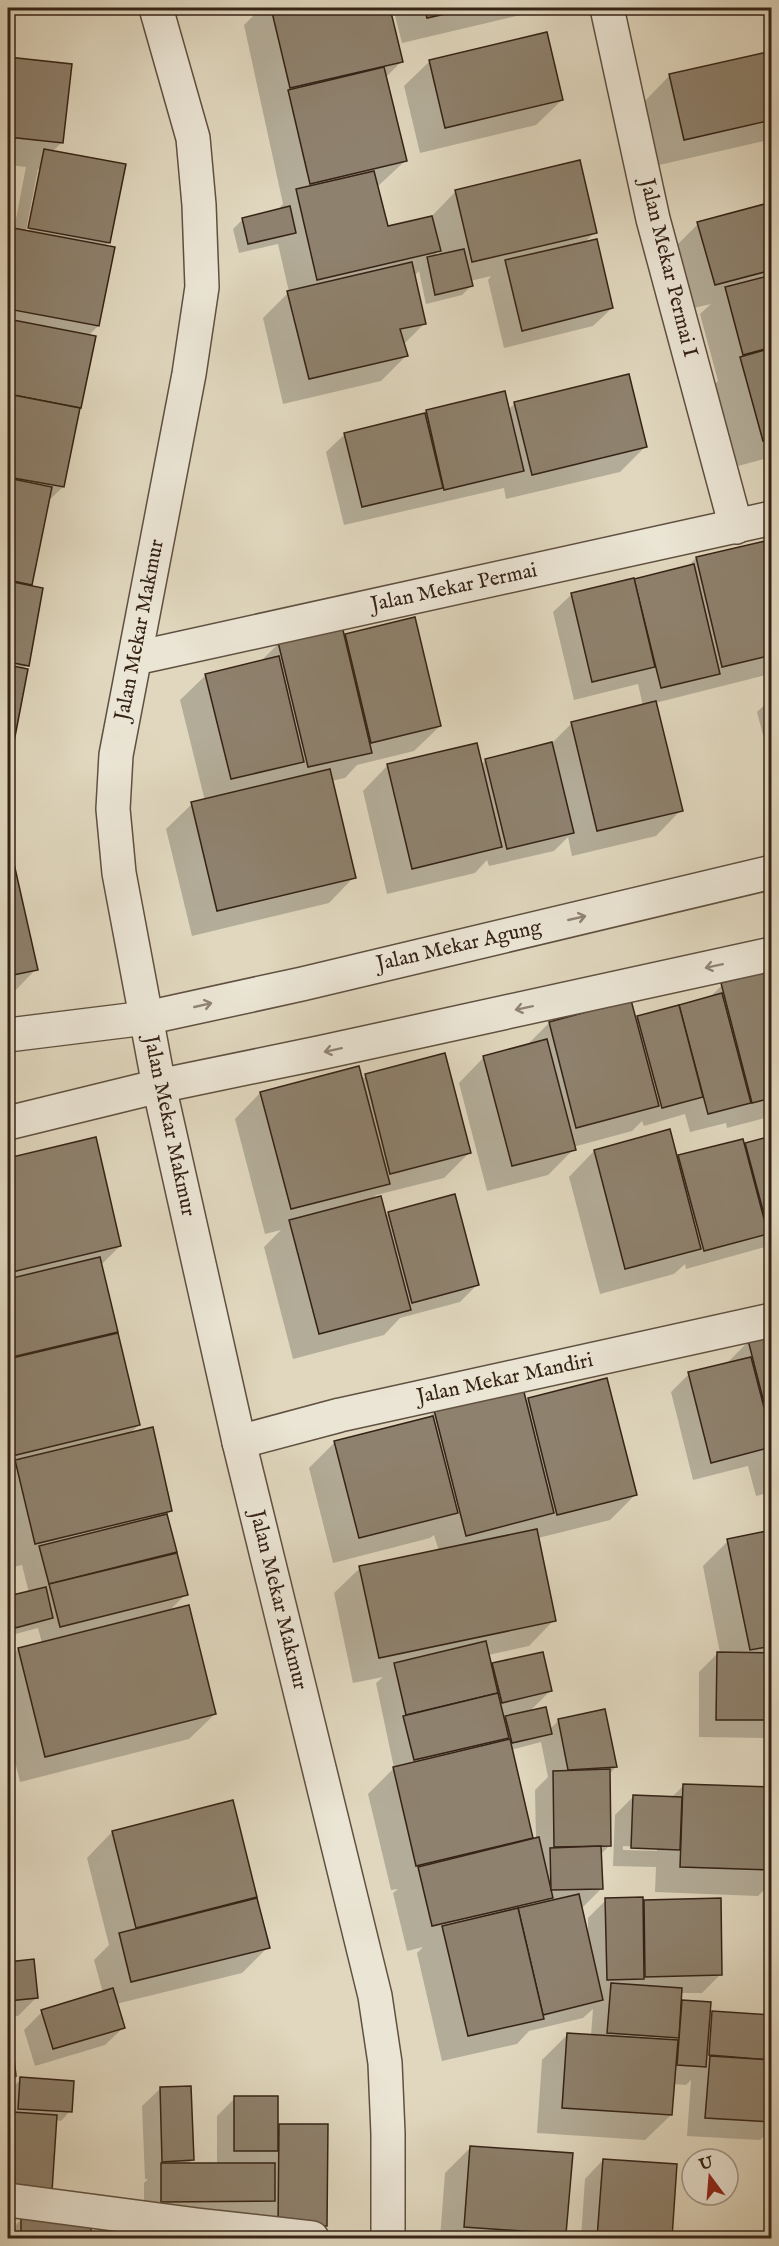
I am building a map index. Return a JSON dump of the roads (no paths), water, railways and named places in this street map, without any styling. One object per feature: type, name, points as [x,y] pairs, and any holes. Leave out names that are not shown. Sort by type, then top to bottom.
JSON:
[{"type":"street","name":"Jalan Mekar Makmur","points":[[156,8],[193,138],[199,205],[202,287],[189,374],[116,755],[113,809],[119,873],[159,1086],[239,1442],[375,1996],[384,2063],[388,2134],[388,2238]]},
{"type":"street","name":"Jalan Mekar Permai I","points":[[607,8],[653,219],[736,527]]},
{"type":"street","name":"Jalan Mekar Permai","points":[[136,658],[771,518]]},
{"type":"street","name":"Jalan Mekar Agung","points":[[8,1035],[146,1018],[302,984],[771,872]]},
{"type":"street","points":[[8,1122],[159,1086],[771,954]]},
{"type":"street","name":"Jalan Mekar Mandiri","points":[[239,1442],[340,1415],[771,1320]]},
{"type":"street","points":[[8,2200],[197,2226],[312,2238]]}]
